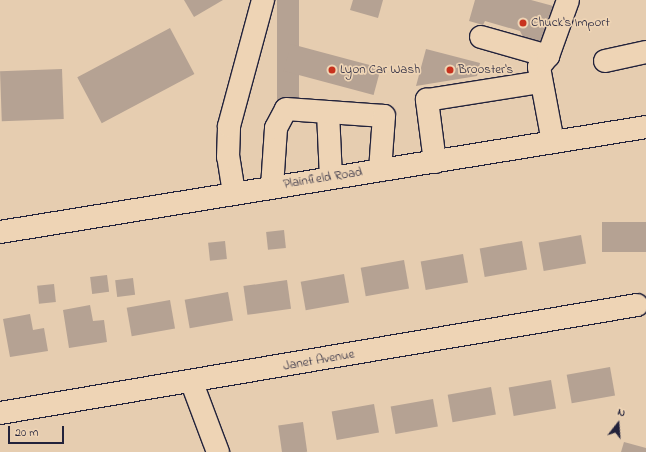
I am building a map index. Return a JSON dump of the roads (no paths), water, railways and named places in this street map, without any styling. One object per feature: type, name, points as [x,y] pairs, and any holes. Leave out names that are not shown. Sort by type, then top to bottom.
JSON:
[{"type":"street","points":[[234,193],[228,133],[263,0]]},
{"type":"street","points":[[553,142],[538,67],[548,56],[568,0]]},
{"type":"street","points":[[481,37],[548,56]]},
{"type":"street","points":[[605,61],[646,52]]},
{"type":"street","points":[[435,162],[427,100],[541,82]]},
{"type":"street","points":[[272,187],[276,128],[286,109],[384,116],[380,170]]},
{"type":"street","points":[[328,112],[331,178]]},
{"type":"street","name":"Plainfield Road","points":[[0,232],[646,127]]},
{"type":"street","name":"Janet Avenue","points":[[0,413],[192,383],[638,305]]},
{"type":"street","points":[[192,383],[218,452]]},
{"type":"place","name":"Chuck's Import","points":[[523,23]]},
{"type":"place","name":"Lyon Car Wash","points":[[332,70]]},
{"type":"place","name":"Brooster's","points":[[450,70]]}]
